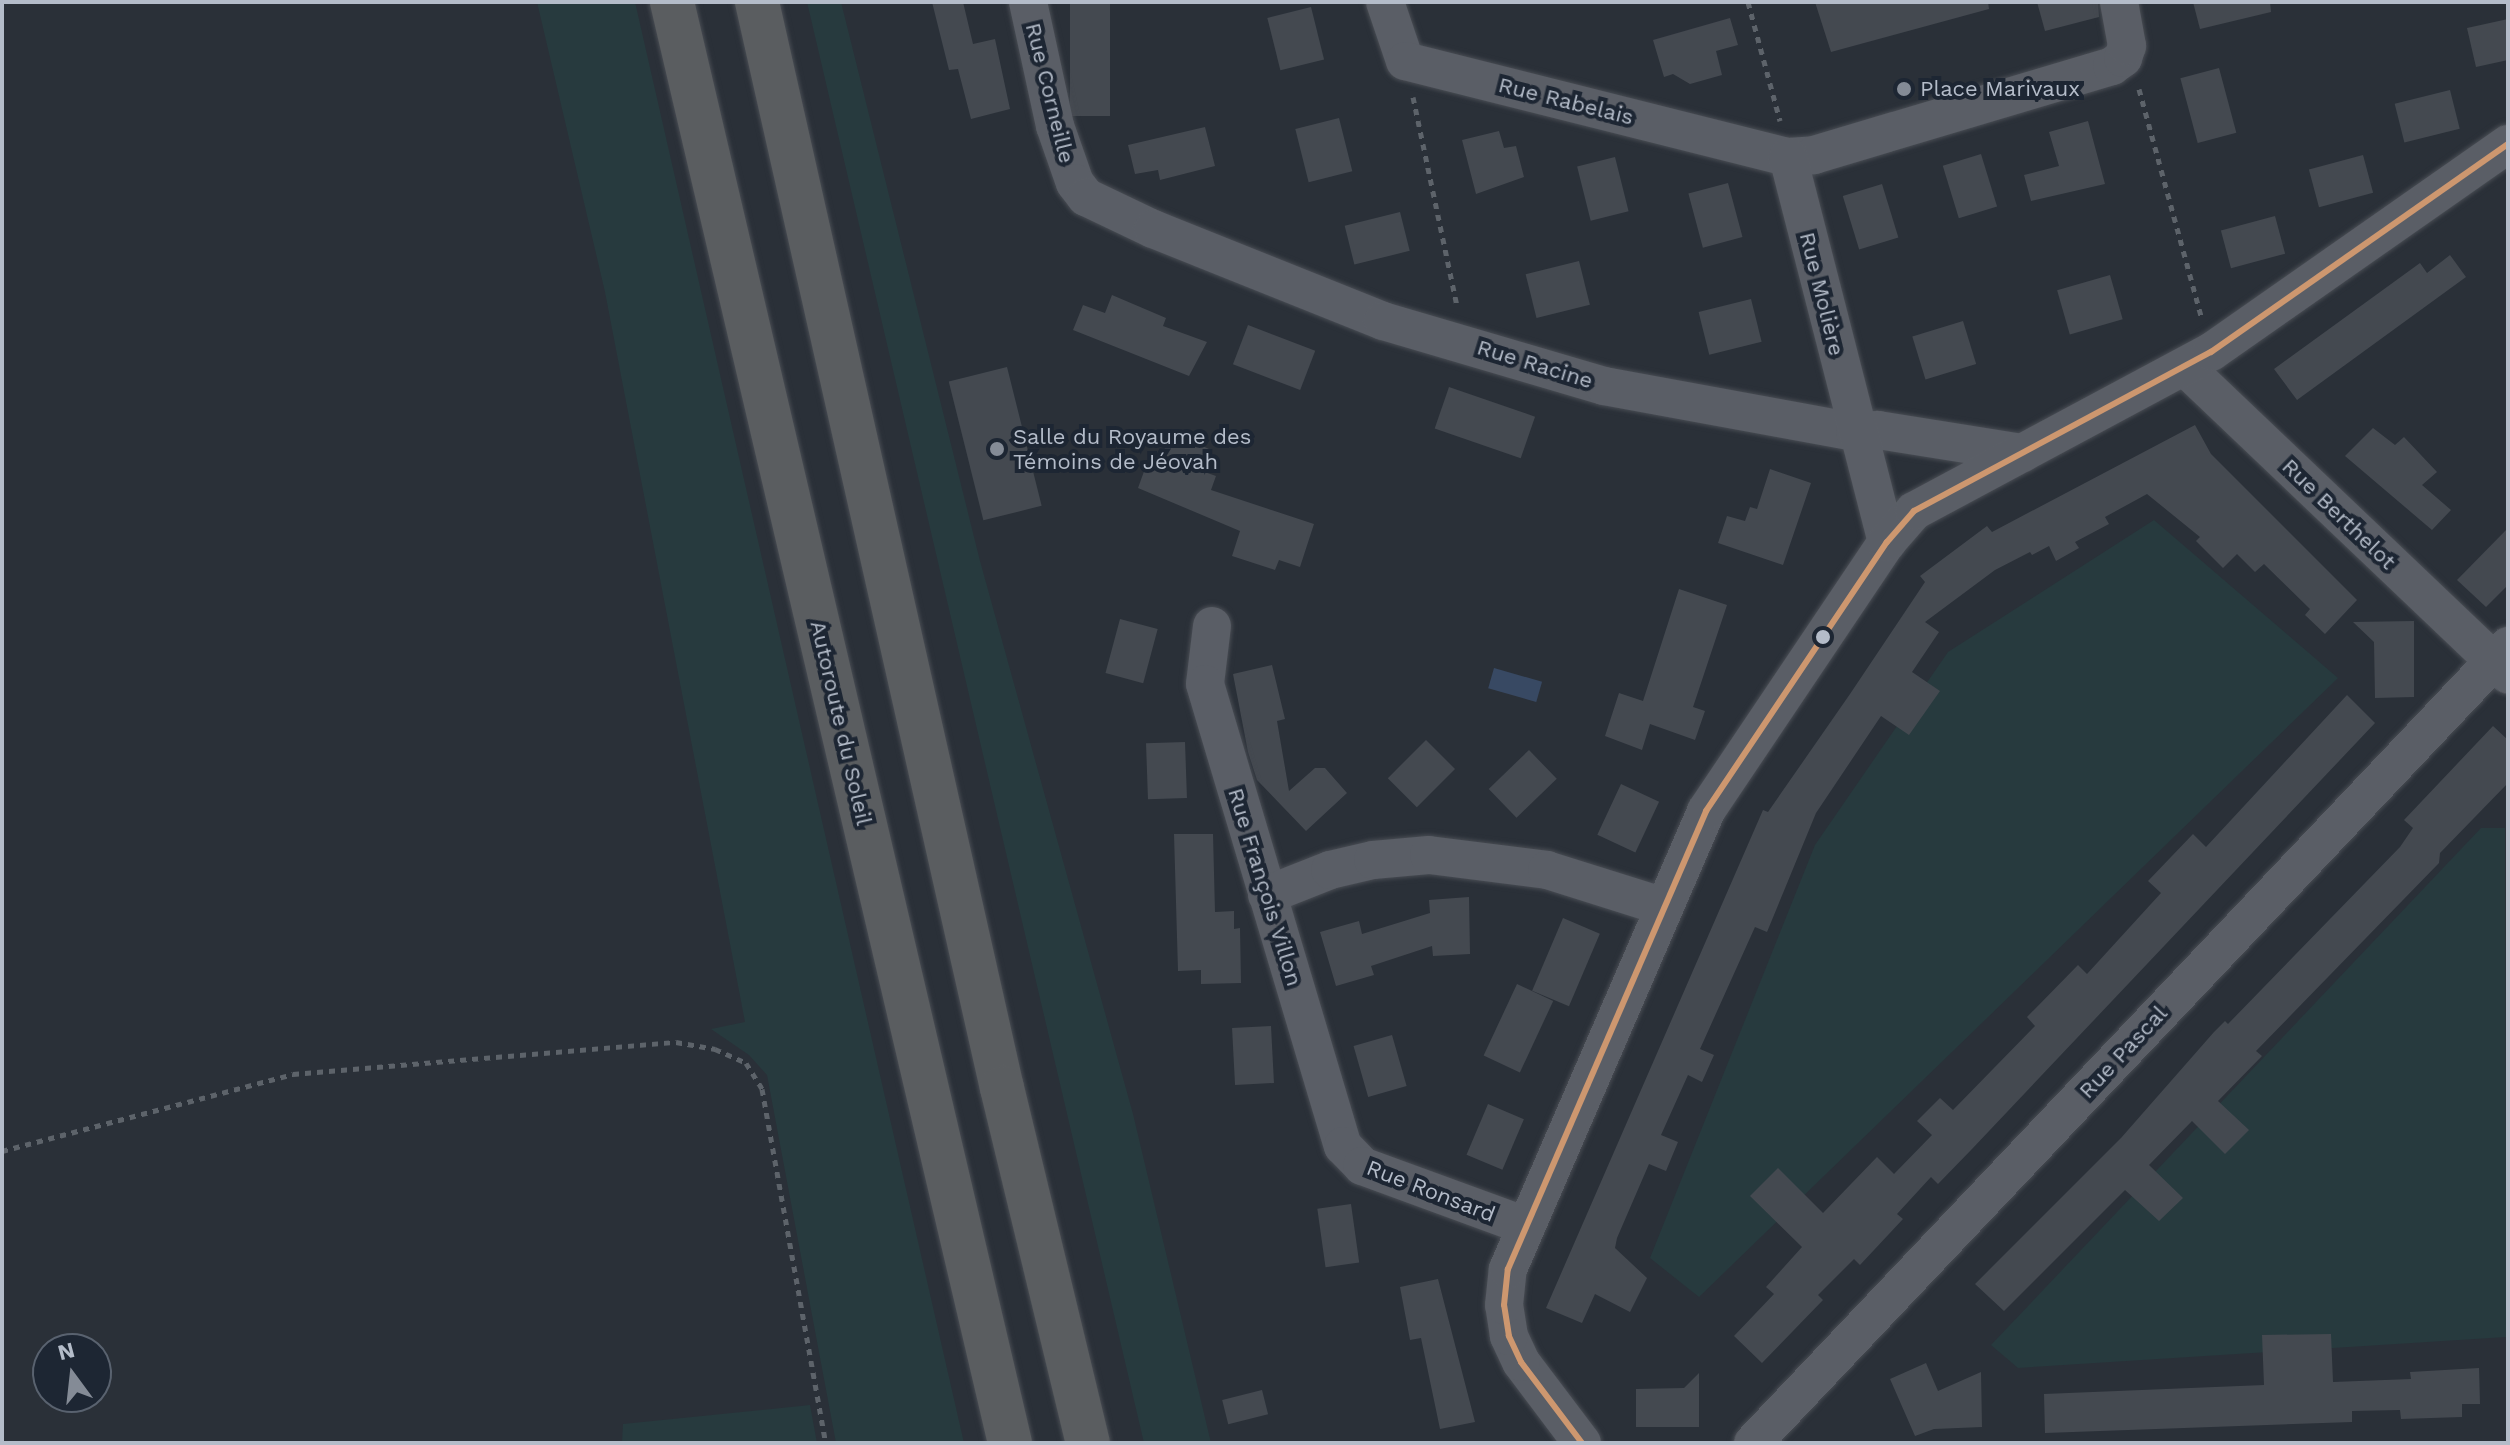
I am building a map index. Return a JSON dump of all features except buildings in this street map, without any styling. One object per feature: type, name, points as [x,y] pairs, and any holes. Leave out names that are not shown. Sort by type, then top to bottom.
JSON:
[{"type":"highway","name":"Autoroute du Soleil","points":[[672,2],[1010,1443]]},
{"type":"highway","points":[[757,2],[1002,1088],[1088,1443]]},
{"type":"street","name":"Rue Corneille","points":[[1028,2],[1055,126],[1075,183]]},
{"type":"street","points":[[1385,2],[1405,61]]},
{"type":"street","points":[[1788,157],[1814,155],[2112,66],[2123,58],[2127,46],[2119,2]]},
{"type":"street","name":"Rue Rabelais","points":[[1405,61],[1788,157]]},
{"type":"street","points":[[1582,1443],[1521,1362],[1509,1336],[1504,1305],[1508,1269],[1706,811],[1887,542],[1914,511],[2198,360],[2508,144]]},
{"type":"street","name":"Rue Molière","points":[[1788,157],[1855,432],[1887,542]]},
{"type":"street","name":"Rue Racine","points":[[1075,183],[1086,197],[1247,269],[1383,321],[1604,386],[1855,432],[1878,430],[2022,453]]},
{"type":"street","name":"Rue Berthelot","points":[[2198,360],[2503,660]]},
{"type":"street","name":"Rue François Villon","points":[[1212,626],[1205,684],[1343,1146]]},
{"type":"street","name":"Rue Pascal","points":[[1753,1443],[2503,660]]},
{"type":"street","points":[[1267,895],[1330,870],[1373,860],[1429,855],[1547,870],[1664,907]]},
{"type":"street","name":"Rue Ronsard","points":[[1343,1146],[1362,1166],[1526,1226]]},
{"type":"path","points":[[1748,2],[1788,157]]},
{"type":"path","points":[[2127,46],[2198,360]]},
{"type":"path","points":[[1405,61],[1464,343]]},
{"type":"path","points":[[2,1151],[306,1072],[676,1042],[715,1049],[746,1063],[762,1089],[826,1443]]},
{"type":"green space","points":[[537,2],[635,2],[964,1443],[836,1443],[767,1075],[749,1055],[711,1029],[745,1022],[605,292]]},
{"type":"green space","points":[[807,2],[841,2],[980,561],[1133,1114],[1211,1443],[1144,1443]]},
{"type":"green space","points":[[2154,520],[2338,678],[1699,1297],[1650,1258],[1815,845],[1948,652]]},
{"type":"green space","points":[[2481,828],[2505,828],[2506,1337],[2018,1368],[1991,1345]]},
{"type":"green space","points":[[810,1405],[817,1443],[622,1443],[623,1424]]},
{"type":"water","points":[[1494,668],[1542,682],[1536,702],[1488,688]]},
{"type":"transit line","points":[[1582,1443],[1521,1362],[1509,1336],[1504,1305],[1508,1269],[1706,811],[1887,542],[1914,511],[2211,352],[2508,144]]},
{"type":"place","name":"Place Marivaux","points":[[1904,89]]},
{"type":"place","name":"Salle du Royaume des Témoins de Jéovah","points":[[997,449]]}]
